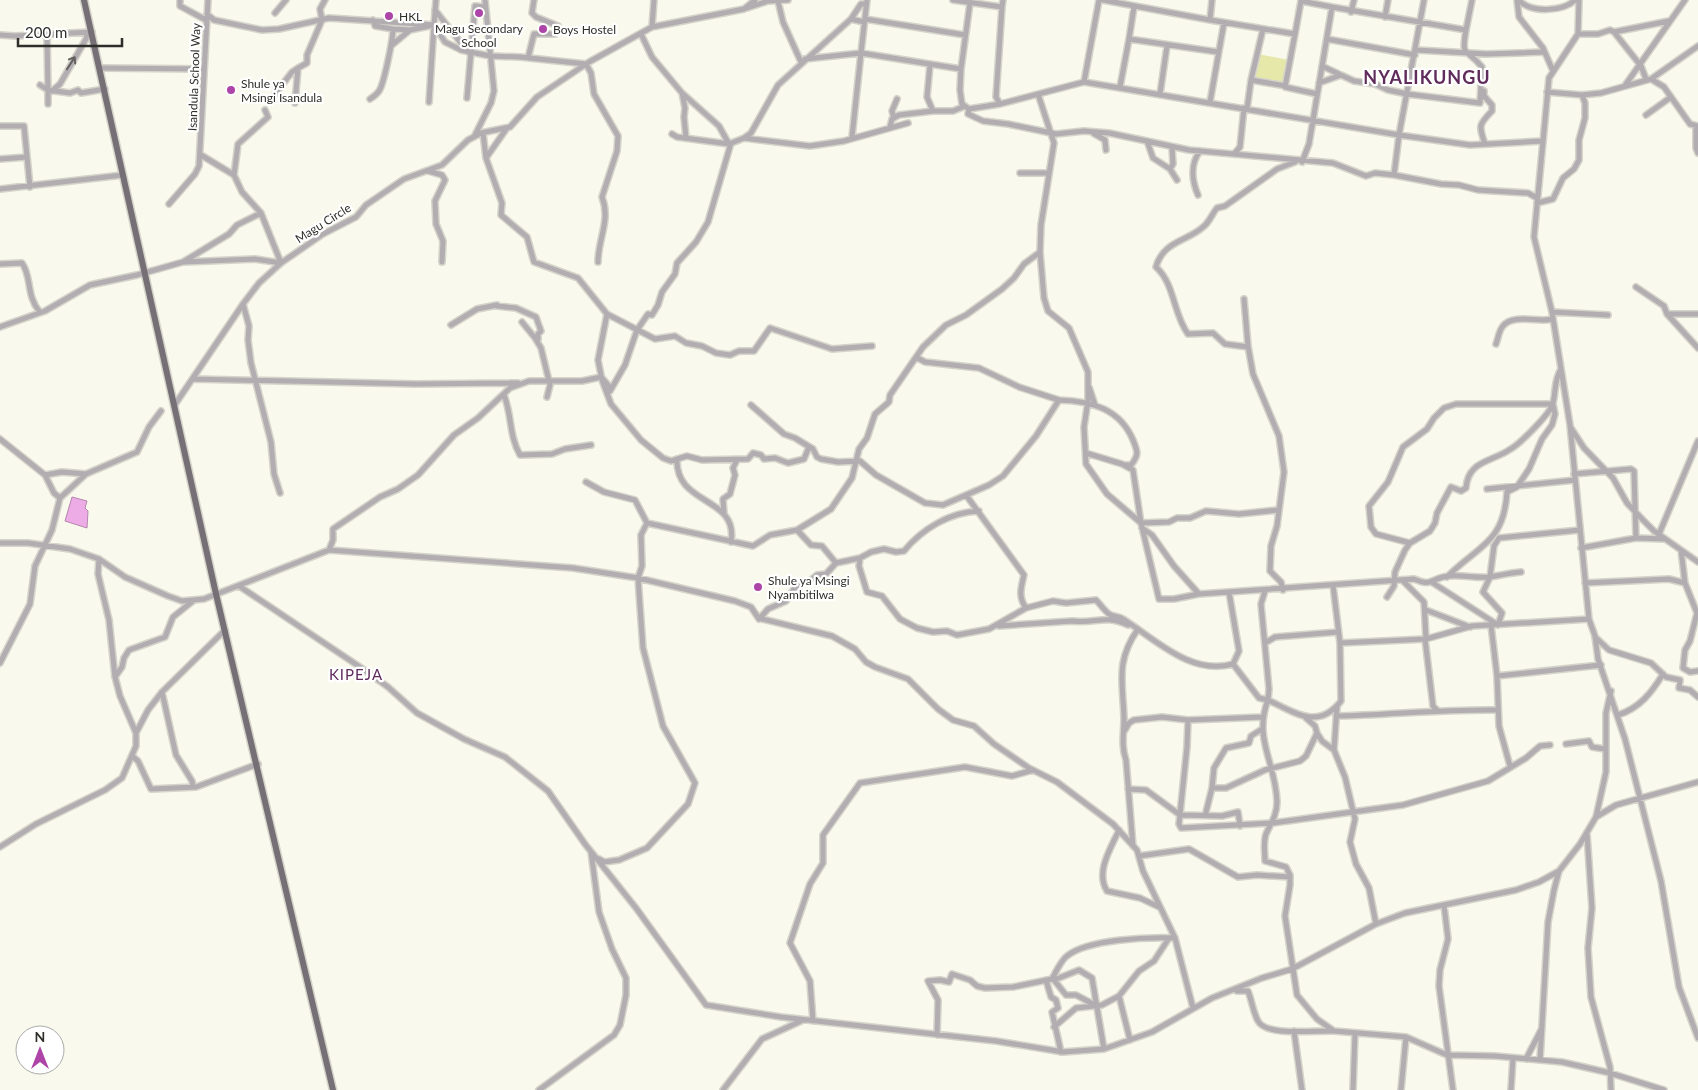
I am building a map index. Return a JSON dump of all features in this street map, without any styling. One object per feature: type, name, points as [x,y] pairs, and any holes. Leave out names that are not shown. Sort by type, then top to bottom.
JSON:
[{"type":"main road","points":[[84,0],[90,33],[101,68],[144,272],[216,594],[258,764],[332,1090]]},
{"type":"street","points":[[180,0],[180,6],[214,20],[262,30],[329,18],[434,25]]},
{"type":"street","name":"Isandula School Way","points":[[201,155],[208,0]]},
{"type":"street","points":[[275,13],[286,0]]},
{"type":"street","points":[[274,94],[292,72],[307,63],[307,55],[322,20],[320,9],[325,0]]},
{"type":"street","points":[[429,102],[436,0]]},
{"type":"street","points":[[474,137],[491,103],[494,91],[485,0]]},
{"type":"street","points":[[528,58],[534,34],[555,34],[558,26],[536,17],[532,13],[534,0]]},
{"type":"street","points":[[652,27],[654,0]]},
{"type":"street","points":[[744,9],[756,0]]},
{"type":"street","points":[[486,158],[508,127],[537,97],[586,64],[652,27],[788,0]]},
{"type":"street","points":[[953,0],[1002,7]]},
{"type":"street","points":[[1000,104],[996,97],[1003,0]]},
{"type":"street","points":[[1084,82],[1099,0]]},
{"type":"street","points":[[1103,0],[1224,23],[1295,34]]},
{"type":"street","points":[[1210,20],[1212,0]]},
{"type":"street","points":[[1286,86],[1295,34],[1298,0],[1351,12],[1466,30]]},
{"type":"street","points":[[1351,12],[1354,0]]},
{"type":"street","points":[[1385,17],[1388,0]]},
{"type":"street","points":[[1394,174],[1399,135],[1424,0]]},
{"type":"street","points":[[1322,66],[1340,75],[1347,76],[1354,81],[1375,84],[1388,90],[1480,103],[1482,67],[1476,60],[1465,53],[1463,48],[1472,0]]},
{"type":"street","points":[[1518,0],[1530,8],[1563,8],[1577,0],[1578,34],[1548,78],[1534,237],[1552,312],[1570,426],[1589,619],[1595,636],[1600,665],[1611,691],[1640,798],[1660,881],[1679,987],[1698,1038]]},
{"type":"street","points":[[1518,0],[1519,17],[1544,52],[1553,71]]},
{"type":"street","points":[[1626,84],[1641,66],[1669,21],[1685,0]]},
{"type":"street","points":[[778,1],[783,22],[803,60]]},
{"type":"street","points":[[672,134],[686,138],[730,144],[744,138],[751,132],[778,85],[803,60],[850,19],[861,4],[866,2]]},
{"type":"street","points":[[852,137],[866,2]]},
{"type":"street","points":[[970,3],[960,90],[968,114],[971,117],[983,121],[1051,133],[1109,133],[1172,147],[1200,151],[1333,163],[1366,176],[1375,173],[1394,174],[1478,190],[1528,193],[1537,201]]},
{"type":"street","points":[[467,98],[475,6],[486,7]]},
{"type":"street","points":[[1120,87],[1134,7]]},
{"type":"street","points":[[1248,347],[1225,344],[1212,333],[1188,334],[1181,326],[1179,313],[1172,302],[1170,288],[1156,267],[1167,249],[1179,240],[1203,228],[1217,208],[1225,206],[1273,173],[1300,161],[1309,144],[1332,7]]},
{"type":"street","points":[[435,10],[470,52]]},
{"type":"street","points":[[850,19],[966,35]]},
{"type":"street","points":[[373,20],[375,26],[393,29],[410,30],[434,25]]},
{"type":"street","points":[[1578,34],[1598,34],[1610,30],[1614,32],[1669,21]]},
{"type":"street","points":[[1210,102],[1224,23]]},
{"type":"street","points":[[434,25],[445,42],[470,52],[490,56],[586,64]]},
{"type":"street","points":[[370,99],[379,92],[382,85],[386,61],[392,45],[393,29]]},
{"type":"street","points":[[1234,154],[1240,147],[1251,80],[1263,29]]},
{"type":"street","points":[[392,45],[410,30]]},
{"type":"street","points":[[1614,32],[1649,79],[1664,88],[1690,124],[1697,126],[1696,148],[1698,153]]},
{"type":"street","points":[[0,35],[90,33]]},
{"type":"street","points":[[50,91],[60,84],[90,33]]},
{"type":"street","points":[[608,396],[616,376],[625,366],[637,330],[648,314],[652,315],[655,312],[662,292],[675,274],[677,263],[696,242],[708,222],[730,144],[719,126],[682,93],[652,56],[641,34]]},
{"type":"street","points":[[47,35],[50,91],[48,104]]},
{"type":"street","points":[[1129,39],[1218,52]]},
{"type":"street","points":[[1327,39],[1415,52],[1486,54],[1544,52]]},
{"type":"street","points":[[1160,94],[1167,46]]},
{"type":"street","points":[[1547,92],[1582,95],[1601,93],[1626,84],[1649,79],[1698,46]]},
{"type":"street","points":[[803,60],[861,53],[962,69]]},
{"type":"street","points":[[1485,144],[1480,126],[1482,121],[1492,112],[1492,105],[1484,96],[1486,54]]},
{"type":"street","points":[[586,64],[591,73],[597,101],[606,112],[618,136],[618,151],[602,197],[606,206],[606,230],[598,249],[598,262]]},
{"type":"street","points":[[930,65],[927,97],[933,111]]},
{"type":"street","points":[[101,68],[204,69]]},
{"type":"street","points":[[295,103],[298,68]]},
{"type":"street","points":[[1319,83],[1340,75]]},
{"type":"street","points":[[1251,80],[1317,94]]},
{"type":"street","points":[[890,127],[894,118],[899,115],[953,111],[967,107],[1000,104],[1084,82],[1399,135],[1470,145],[1542,141]]},
{"type":"street","points":[[40,85],[50,91],[70,93],[78,90],[81,93],[105,89]]},
{"type":"street","points":[[682,93],[685,108],[686,138]]},
{"type":"street","points":[[1038,94],[1054,143],[1041,225],[1040,252],[1043,288],[1048,311],[1069,328],[1088,372],[1088,402],[1084,427],[1086,464],[1107,494],[1152,535],[1174,566],[1199,594]]},
{"type":"street","points":[[1537,201],[1553,198],[1563,178],[1574,169],[1579,160],[1578,148],[1585,118],[1585,103],[1582,95]]},
{"type":"street","points":[[1646,115],[1671,97]]},
{"type":"street","points":[[894,118],[892,111],[897,99]]},
{"type":"street","points":[[265,110],[268,117],[238,144],[234,175],[242,192],[261,213],[281,263]]},
{"type":"street","points":[[744,138],[810,146],[844,141],[852,137],[908,124]]},
{"type":"street","points":[[0,126],[24,126],[30,187]]},
{"type":"street","name":"Magu Circle","points":[[174,406],[243,304],[259,283],[281,263],[323,234],[356,217],[366,205],[404,179],[442,166],[468,140],[483,133],[508,127]]},
{"type":"street","points":[[1091,132],[1105,140],[1106,150]]},
{"type":"street","points":[[483,133],[486,158],[502,203],[501,215],[527,237],[534,262],[578,278],[607,314],[655,339],[675,336],[686,343],[702,346],[716,353],[730,355],[739,351],[754,351],[770,328],[826,348],[847,350],[872,346]]},
{"type":"street","points":[[1147,141],[1153,158],[1170,169],[1177,180]]},
{"type":"street","points":[[1170,169],[1173,164],[1172,147]]},
{"type":"street","points":[[1240,147],[1244,155]]},
{"type":"street","points":[[1198,195],[1191,180],[1195,161],[1200,151]]},
{"type":"street","points":[[169,204],[195,174],[201,155],[234,175]]},
{"type":"street","points":[[0,159],[27,157]]},
{"type":"street","points":[[1271,158],[1274,165],[1273,173]]},
{"type":"street","points":[[428,170],[442,174],[445,180],[435,201],[436,224],[443,241],[442,262]]},
{"type":"street","points":[[1020,173],[1049,173]]},
{"type":"street","points":[[0,189],[123,175]]},
{"type":"street","points":[[183,262],[229,234],[237,225],[261,213]]},
{"type":"street","points":[[586,482],[604,492],[635,500],[647,523],[753,546],[770,535],[797,530],[831,509],[848,486],[857,461],[858,449],[867,438],[875,414],[889,402],[890,395],[916,357],[946,325],[966,315],[1002,290],[1024,264],[1040,252]]},
{"type":"street","points":[[0,327],[45,311],[90,285],[183,262],[255,259],[281,263]]},
{"type":"street","points":[[0,264],[22,263],[26,268],[30,296],[39,312]]},
{"type":"street","points":[[1636,287],[1664,306],[1667,314],[1698,348]]},
{"type":"street","points":[[1244,299],[1248,347],[1253,374],[1279,436],[1284,472],[1278,510],[1278,526],[1271,546],[1270,570],[1281,582],[1284,590]]},
{"type":"street","points":[[243,304],[249,326],[248,340],[255,380],[271,442],[274,474],[280,493]]},
{"type":"street","points":[[451,325],[477,309],[497,306],[516,308],[536,317],[541,331],[538,334],[538,339],[535,338]]},
{"type":"street","points":[[1552,312],[1608,315]]},
{"type":"street","points":[[607,314],[598,360],[601,377],[608,396],[620,416],[641,440],[663,458],[671,461],[687,456],[702,460],[748,460],[753,453],[761,455],[764,459],[796,462],[804,459],[809,447]]},
{"type":"street","points":[[1667,314],[1698,314]]},
{"type":"street","points":[[1496,344],[1502,326],[1509,321],[1545,321],[1553,319]]},
{"type":"street","points":[[522,322],[541,348],[549,381],[547,397]]},
{"type":"street","points":[[916,357],[925,362],[979,368],[1020,387],[1059,400],[1088,402],[1118,416],[1132,432],[1138,449],[1138,456],[1131,464],[1124,465]]},
{"type":"street","points":[[1086,453],[1124,465],[1133,470],[1135,474],[1138,508],[1159,599],[1174,599],[1199,594],[1284,590],[1414,579],[1423,583],[1433,583],[1446,577],[1490,540],[1504,515],[1507,492],[1517,487],[1529,469],[1542,439],[1552,425],[1555,414],[1553,404],[1554,389],[1561,369]]},
{"type":"street","points":[[193,379],[416,384],[582,381],[601,377]]},
{"type":"street","points":[[328,550],[333,540],[333,529],[380,496],[398,489],[418,475],[454,435],[478,418],[510,388],[521,383]]},
{"type":"street","points":[[1089,384],[1096,406]]},
{"type":"street","points":[[504,395],[509,408],[513,443],[520,455],[552,454],[591,444]]},
{"type":"street","points":[[751,405],[784,434],[809,447],[821,459],[838,462],[860,461],[876,475],[925,503],[943,505],[1003,476],[1036,436],[1059,400]]},
{"type":"street","points":[[1410,543],[1376,534],[1371,527],[1369,506],[1388,482],[1403,447],[1427,430],[1434,418],[1444,408],[1456,404],[1553,404]]},
{"type":"street","points":[[1387,597],[1394,586],[1395,572],[1410,543],[1430,531],[1435,524],[1436,513],[1451,487],[1462,491],[1466,488],[1467,476],[1472,470],[1510,450],[1553,404]]},
{"type":"street","points":[[0,663],[30,604],[35,566],[52,530],[60,498],[86,474],[137,452],[149,427],[161,411]]},
{"type":"street","points":[[1570,426],[1584,448],[1606,471],[1635,512],[1659,534],[1698,562]]},
{"type":"street","points":[[0,439],[45,475],[54,493],[60,498]]},
{"type":"street","points":[[1659,534],[1698,440]]},
{"type":"street","points":[[677,459],[676,472],[685,487],[695,492],[712,507],[724,513]]},
{"type":"street","points":[[731,542],[732,528],[724,513],[723,499],[730,494],[735,476],[733,468],[738,460]]},
{"type":"street","points":[[1487,489],[1517,487],[1606,471],[1631,469],[1634,471],[1636,538]]},
{"type":"street","points":[[45,475],[62,472],[86,474]]},
{"type":"street","points":[[966,495],[1024,576],[1020,588],[1022,603],[1026,608]]},
{"type":"street","points":[[1142,525],[1170,522],[1177,518],[1190,518],[1206,511],[1239,514],[1278,510]]},
{"type":"street","points":[[762,618],[768,609],[786,601],[796,586],[811,580],[817,575],[826,574],[836,563],[860,558],[884,548],[896,552],[904,552],[911,541],[947,518],[964,512],[979,511]]},
{"type":"street","points":[[595,856],[604,862],[619,860],[647,848],[688,804],[695,783],[665,731],[660,718],[643,648],[638,578],[642,566],[641,535],[647,523]]},
{"type":"street","points":[[797,530],[811,545],[822,546],[836,563]]},
{"type":"street","points":[[1498,625],[1502,613],[1483,592],[1490,577],[1489,571],[1494,546],[1499,538],[1580,530]]},
{"type":"street","points":[[1581,548],[1636,538],[1668,540]]},
{"type":"street","points":[[0,543],[28,543],[70,549],[99,559],[144,586],[182,601],[204,600],[328,550],[457,561],[483,561],[573,568],[638,578],[735,601],[751,607],[759,619],[762,618],[794,627],[816,630],[855,648],[866,662],[875,667],[908,679],[938,709],[953,720],[974,726],[994,744],[1076,795],[1119,830],[1133,846],[1160,907],[1172,938],[1193,1008]]},
{"type":"street","points":[[1681,550],[1685,582],[1698,613],[1690,641],[1685,650],[1683,668],[1690,672],[1698,670]]},
{"type":"street","points":[[860,558],[859,566],[866,582],[867,592],[882,596],[900,619],[933,632],[947,631],[956,635],[993,627],[1072,621],[1084,622],[1106,618],[1138,629]]},
{"type":"street","points":[[0,848],[36,824],[105,790],[122,778],[136,746],[136,733],[120,696],[115,677],[109,620],[98,574],[99,559]]},
{"type":"street","points":[[1446,577],[1490,577],[1498,574],[1521,572]]},
{"type":"street","points":[[1584,583],[1669,579],[1685,582]]},
{"type":"street","points":[[1401,580],[1407,583],[1424,602],[1433,706],[1437,710]]},
{"type":"street","points":[[1433,583],[1498,625]]},
{"type":"street","points":[[1306,718],[1325,714],[1337,707],[1341,701],[1340,643],[1333,585]]},
{"type":"street","points":[[239,586],[357,665],[432,723],[505,758],[548,791],[706,1005],[803,1020],[996,1041],[1061,1052],[1104,1049],[1152,1032],[1193,1008],[1292,969],[1376,924],[1405,913],[1516,890],[1538,882],[1559,871]]},
{"type":"street","points":[[1265,591],[1261,604],[1268,700],[1262,737],[1272,768],[1277,801],[1273,823],[1264,844],[1265,861],[1286,867],[1290,877],[1285,916],[1297,995],[1305,1007],[1334,1031]]},
{"type":"street","points":[[1229,592],[1239,652],[1232,664]]},
{"type":"street","points":[[115,677],[122,667],[124,658],[129,650],[165,636],[173,616],[194,600]]},
{"type":"street","points":[[993,627],[1026,608],[1053,601],[1096,600],[1108,613],[1121,617],[1170,651],[1195,663],[1216,666],[1232,664]]},
{"type":"street","points":[[1426,610],[1470,627]]},
{"type":"street","points":[[1340,643],[1426,639],[1470,627],[1589,619]]},
{"type":"street","points":[[1491,625],[1497,676],[1499,726],[1510,766]]},
{"type":"street","points":[[1133,846],[1126,760],[1122,747],[1124,733],[1121,690],[1126,649],[1138,629]]},
{"type":"street","points":[[136,733],[144,717],[162,692],[226,630]]},
{"type":"street","points":[[1265,642],[1275,637],[1338,632]]},
{"type":"street","points":[[1595,636],[1609,650],[1651,663],[1666,677],[1680,680],[1680,688],[1690,690],[1698,697]]},
{"type":"street","points":[[1232,664],[1259,698],[1268,700],[1306,718],[1315,726],[1322,741],[1334,750]]},
{"type":"street","points":[[1497,676],[1600,665]]},
{"type":"street","points":[[1618,715],[1630,711],[1648,697],[1663,674]]},
{"type":"street","points":[[1540,1060],[1548,922],[1559,871],[1596,817],[1606,772],[1606,713],[1611,691]]},
{"type":"street","points":[[162,692],[176,756],[192,781],[192,787]]},
{"type":"street","points":[[1337,707],[1334,750],[1344,777],[1355,819],[1350,842],[1356,864],[1368,888],[1376,924]]},
{"type":"street","points":[[1336,716],[1398,714],[1437,710],[1498,710]]},
{"type":"street","points":[[1124,733],[1128,723],[1134,720],[1162,717],[1188,720],[1264,717]]},
{"type":"street","points":[[1188,720],[1188,747],[1179,824],[1181,828],[1273,823],[1403,805],[1451,790],[1474,786],[1498,777],[1510,766],[1526,758],[1540,746],[1550,745]]},
{"type":"street","points":[[1205,816],[1212,788],[1214,768],[1220,761],[1226,748],[1244,745],[1249,742],[1251,736],[1262,729]]},
{"type":"street","points":[[1212,788],[1226,788],[1272,768],[1300,761],[1306,756],[1317,733]]},
{"type":"street","points":[[1566,744],[1588,741],[1592,747],[1605,749]]},
{"type":"street","points":[[132,756],[138,761],[151,789],[192,787],[258,764]]},
{"type":"street","points":[[813,1021],[810,981],[790,943],[810,884],[823,863],[823,835],[860,783],[965,767],[1012,776],[1034,770]]},
{"type":"street","points":[[1596,817],[1616,805],[1698,782]]},
{"type":"street","points":[[1128,788],[1146,790],[1180,815],[1222,816],[1238,812],[1240,826]]},
{"type":"street","points":[[1119,830],[1105,860],[1103,884],[1107,891],[1140,898],[1160,907]]},
{"type":"street","points":[[1586,834],[1592,908],[1588,948],[1591,997],[1610,1073],[1611,1090]]},
{"type":"street","points":[[540,1090],[614,1035],[620,1025],[626,995],[626,978],[612,949],[599,912],[593,860],[589,848]]},
{"type":"street","points":[[1138,856],[1189,849],[1238,878],[1257,875],[1290,877]]},
{"type":"street","points":[[1444,905],[1448,939],[1440,970],[1439,986],[1452,1090]]},
{"type":"street","points":[[1054,979],[1066,956],[1083,949],[1132,938],[1172,938]]},
{"type":"street","points":[[1054,1027],[1076,1008],[1102,1005],[1119,996],[1139,971],[1154,961],[1172,938]]},
{"type":"street","points":[[937,1035],[938,1000],[928,981],[940,980],[949,982],[952,974],[970,980],[976,986],[986,988],[1013,987],[1054,979],[1079,970],[1092,978],[1104,1049]]},
{"type":"street","points":[[1054,979],[1066,995],[1076,995],[1096,1006]]},
{"type":"street","points":[[1046,980],[1051,997],[1056,1000],[1058,1008],[1052,1012],[1061,1052]]},
{"type":"street","points":[[1230,992],[1243,990],[1248,992],[1258,1023],[1265,1028],[1406,1037],[1447,1055],[1540,1060],[1610,1073],[1664,1090]]},
{"type":"street","points":[[1119,996],[1130,1040]]},
{"type":"street","points":[[723,1090],[762,1039],[803,1020]]},
{"type":"street","points":[[1526,1059],[1542,1028]]},
{"type":"street","points":[[1294,1031],[1302,1090]]},
{"type":"street","points":[[1353,1090],[1355,1034]]},
{"type":"street","points":[[1401,1090],[1406,1037]]},
{"type":"street","points":[[1512,1090],[1513,1058]]},
{"type":"green space","points":[[1258,54],[1289,60],[1286,86],[1253,79]]},
{"type":"shaded area","points":[[72,497],[87,501],[85,508],[88,511],[87,528],[65,521]]},
{"type":"place","name":"Magu Secondary School","points":[[479,13]]},
{"type":"place","name":"HKL","points":[[389,16]]},
{"type":"place","name":"Boys Hostel","points":[[543,29]]},
{"type":"place","name":"Shule ya Msingi Isandula","points":[[231,90]]},
{"type":"place","name":"Shule ya Msingi Nyambitilwa","points":[[758,587]]},
{"type":"district","name":"NYALIKUNGU","points":[[1427,77]]},
{"type":"district","name":"KIPEJA","points":[[356,674]]}]
